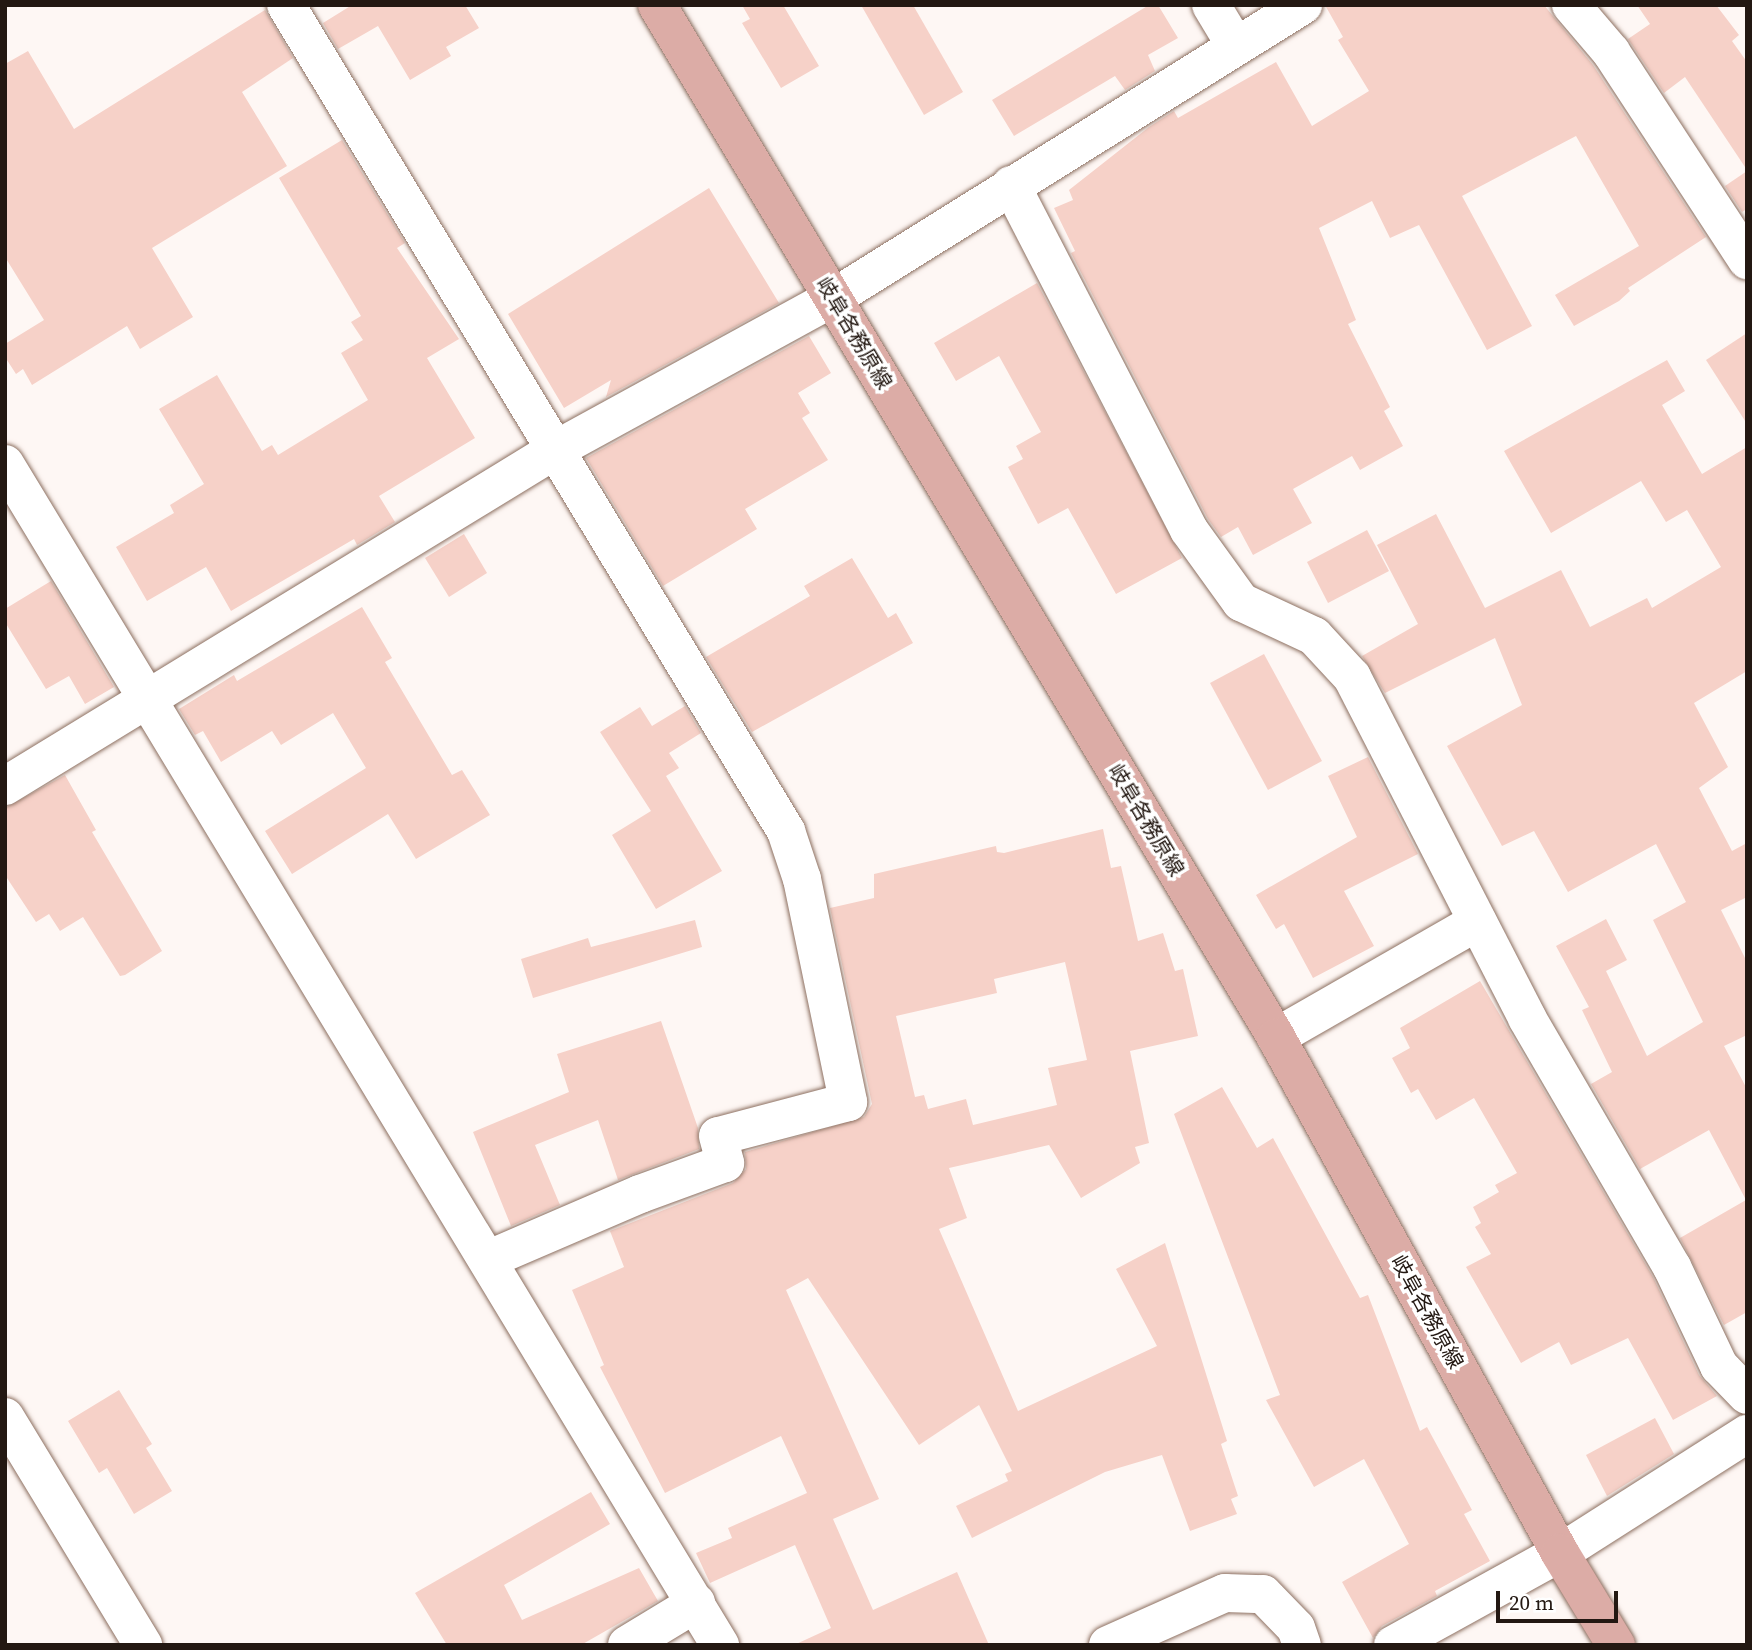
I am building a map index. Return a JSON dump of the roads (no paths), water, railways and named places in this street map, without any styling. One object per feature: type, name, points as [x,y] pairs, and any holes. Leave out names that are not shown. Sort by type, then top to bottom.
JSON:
[{"type":"main road","name":"岐阜各務原線","points":[[657,5],[1276,1037],[1560,1553],[1616,1645]]},
{"type":"street","points":[[286,5],[786,831],[803,879],[848,1102],[718,1136],[726,1163],[640,1194],[489,1259]]},
{"type":"street","points":[[1211,5],[1235,45]]},
{"type":"street","points":[[5,786],[149,701],[555,450],[833,298],[1011,184],[1303,5]]},
{"type":"street","points":[[1571,5],[1611,52],[1747,260]]},
{"type":"street","points":[[1011,184],[1189,530],[1241,602],[1314,636],[1353,677],[1527,1018],[1672,1267],[1719,1366],[1747,1395]]},
{"type":"street","points":[[5,464],[489,1259],[720,1645]]},
{"type":"street","points":[[1276,1037],[1477,922]]},
{"type":"street","points":[[5,1417],[143,1645]]},
{"type":"street","points":[[1393,1645],[1560,1553],[1747,1434]]},
{"type":"street","points":[[1108,1645],[1225,1593],[1238,1593],[1264,1594],[1296,1628],[1302,1645]]},
{"type":"street","points":[[627,1645],[696,1603]]}]
